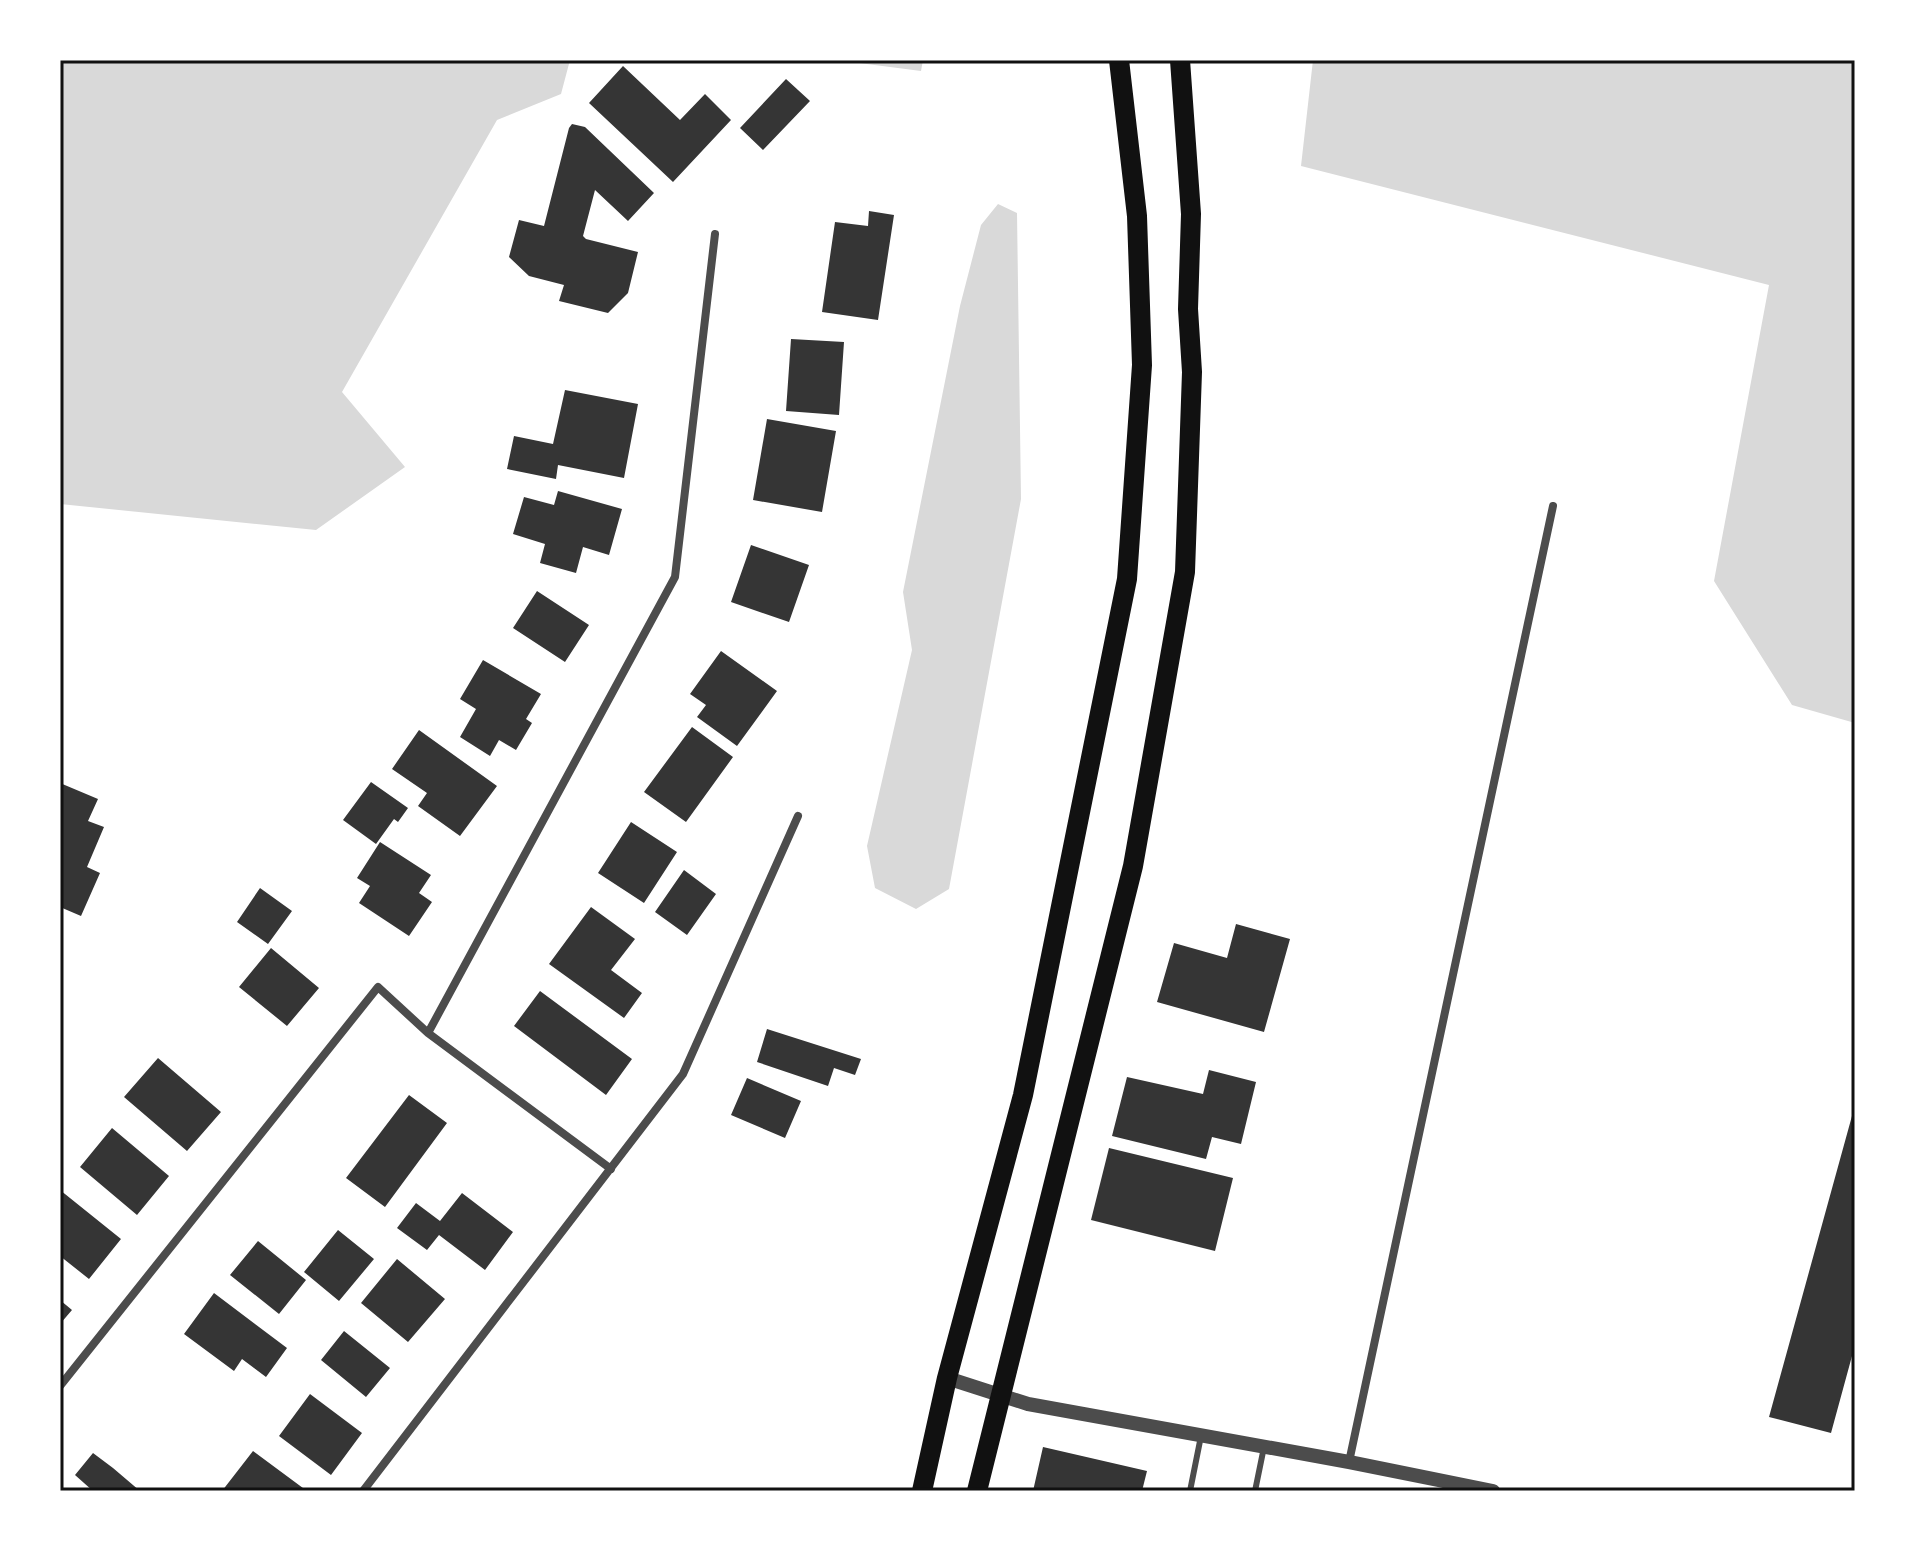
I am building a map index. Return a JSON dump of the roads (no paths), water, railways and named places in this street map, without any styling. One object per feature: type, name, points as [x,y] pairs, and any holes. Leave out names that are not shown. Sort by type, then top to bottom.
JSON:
[{"type":"main road","points":[[922,1491],[947,1378],[1023,1095],[1127,579],[1142,365],[1137,216],[1119,60]]},
{"type":"main road","points":[[977,1491],[1133,866],[1185,572],[1192,372],[1188,309],[1191,214],[1180,60]]},
{"type":"street","points":[[428,1033],[675,577],[715,234]]},
{"type":"street","points":[[1349,1462],[1553,506]]},
{"type":"street","points":[[363,1491],[683,1074],[798,816]]},
{"type":"street","points":[[60,1386],[378,987],[428,1033],[611,1169]]},
{"type":"street","points":[[947,1378],[1028,1404],[1493,1491]]},
{"type":"lane","points":[[1190,1491],[1201,1436]]},
{"type":"lane","points":[[1255,1491],[1264,1447]]}]
